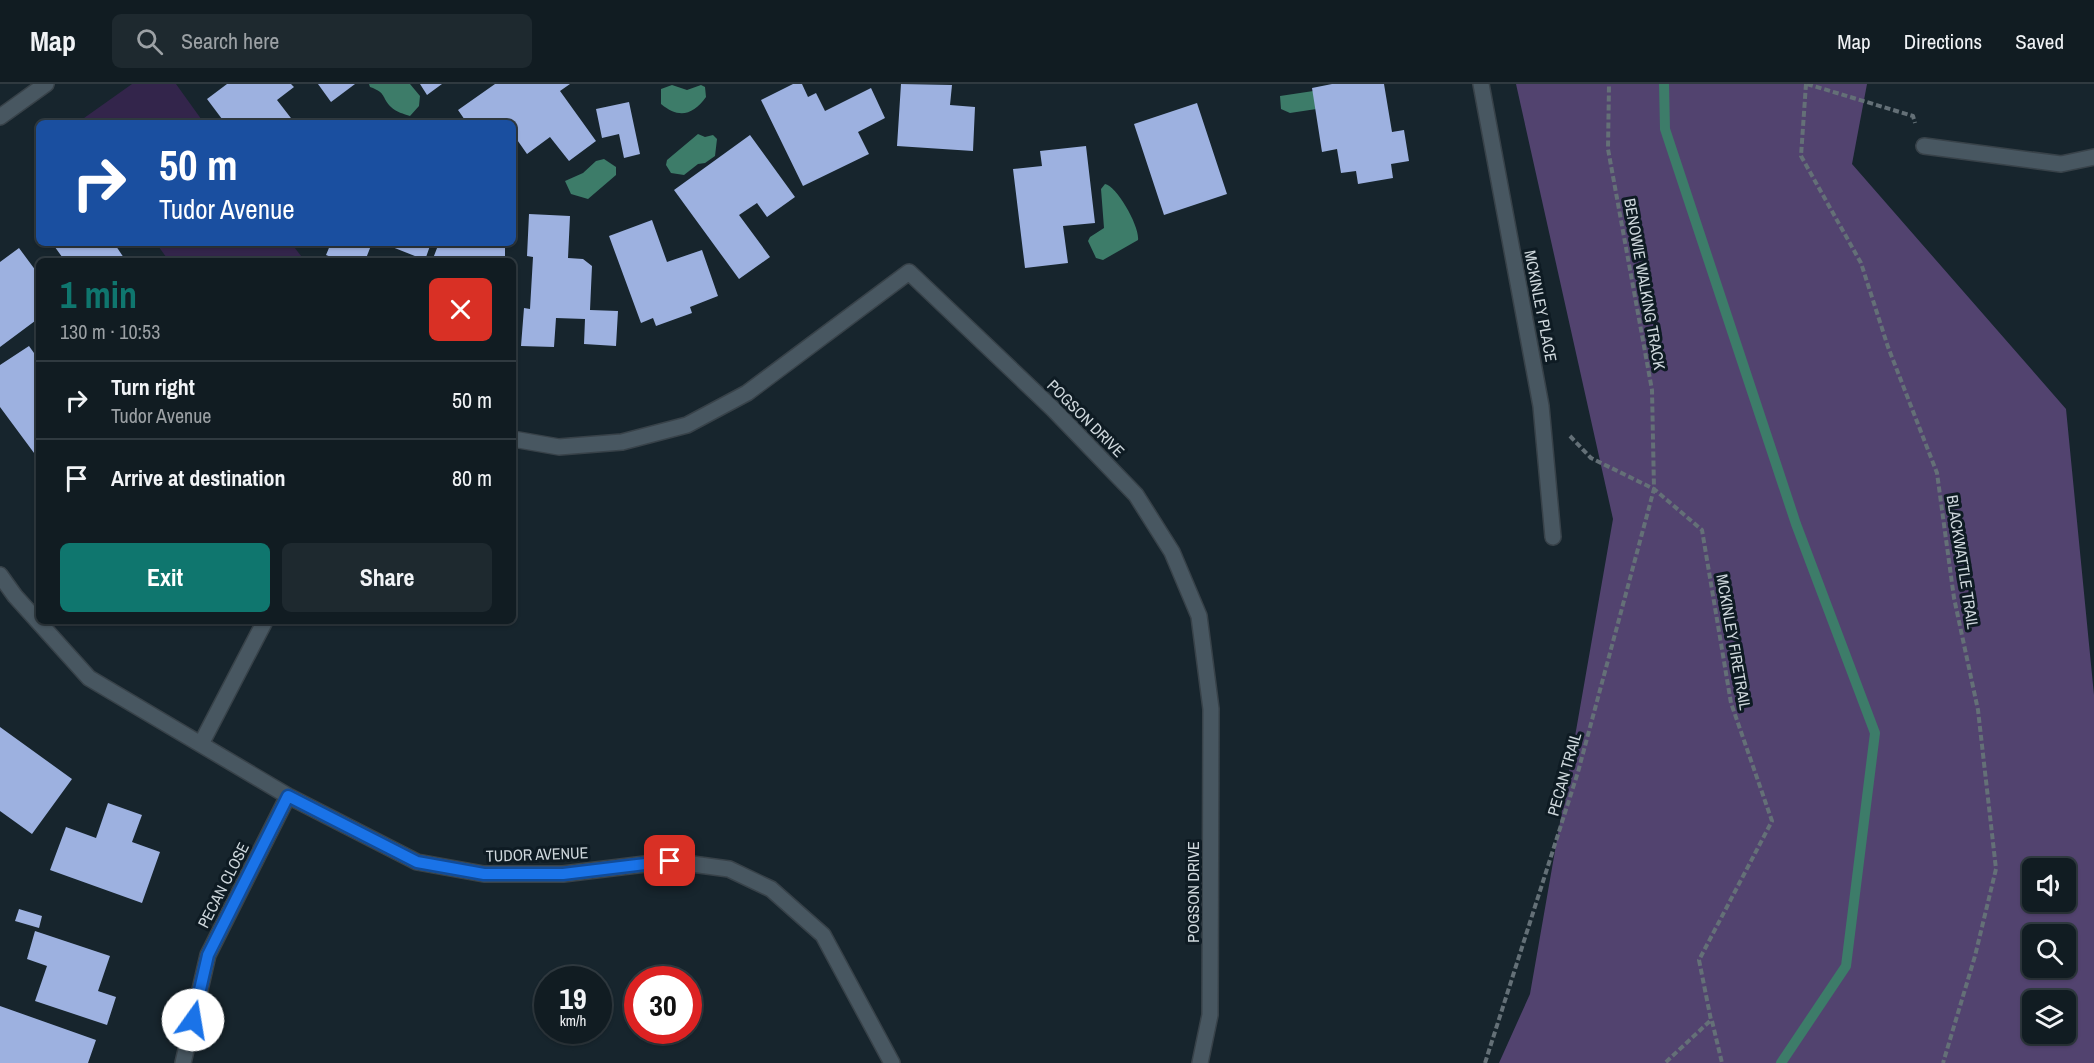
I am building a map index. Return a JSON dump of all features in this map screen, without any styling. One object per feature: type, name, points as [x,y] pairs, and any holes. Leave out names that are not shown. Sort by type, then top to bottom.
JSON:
[{"type":"street","points":[[0,117],[46,84]]},
{"type":"street","name":"MCKINLEY PLACE","points":[[1481,84],[1541,406],[1553,537]]},
{"type":"street","points":[[1924,146],[2061,164],[2094,157]]},
{"type":"street","name":"POGSON DRIVE","points":[[516,440],[559,447],[622,442],[687,425],[747,393],[909,272],[1053,409],[1136,495],[1172,552],[1199,616],[1210,709],[1210,1015],[1200,1063]]},
{"type":"street","name":"TUDOR AVENUE","points":[[0,575],[15,597],[36,620]]},
{"type":"street","name":"TUDOR AVENUE","points":[[40,624],[89,678],[288,796],[417,862],[484,874],[563,874],[670,861],[729,869],[771,889],[823,935],[892,1063]]},
{"type":"street","points":[[201,744],[263,624]]},
{"type":"street","name":"PECAN CLOSE","points":[[183,1063],[208,955],[288,796]]},
{"type":"path","name":"BENOWIE WALKING TRACK","points":[[1609,84],[1608,149],[1652,390],[1654,489]]},
{"type":"path","name":"BLACKWATTLE TRAIL","points":[[1924,146],[1913,116],[1807,84],[1801,156],[1861,263],[1888,347],[1936,473],[1954,598],[1978,710],[1996,869],[1975,956],[1943,1063]]},
{"type":"path","name":"MCKINLEY FIRETRAIL","points":[[1541,406],[1591,458],[1654,489],[1702,530],[1731,703],[1772,820],[1699,960],[1722,1063]]},
{"type":"path","name":"PECAN TRAIL","points":[[1485,1063],[1578,772],[1654,489]]},
{"type":"path","points":[[1665,1063],[1711,1020]]},
{"type":"shaded area","points":[[132,84],[176,84],[202,120],[81,120]]},
{"type":"shaded area","points":[[369,84],[410,84],[420,96],[419,106],[410,116],[400,113]]},
{"type":"shaded area","points":[[1516,84],[1867,84],[1852,164],[2066,409],[2094,695],[2094,1063],[1499,1063],[1530,994],[1613,519]]},
{"type":"shaded area","points":[[672,85],[687,90],[701,85],[705,87],[706,97],[691,111],[674,112],[661,104],[661,89]]},
{"type":"shaded area","points":[[1320,90],[1323,108],[1290,113],[1281,109],[1280,96]]},
{"type":"shaded area","points":[[698,134],[705,137],[713,135],[717,139],[715,156],[705,163],[698,164],[684,175],[671,173],[666,165],[667,160]]},
{"type":"shaded area","points":[[604,159],[616,167],[616,175],[588,199],[571,194],[565,181],[583,173],[596,161]]},
{"type":"shaded area","points":[[1105,184],[1116,192],[1127,208],[1138,234],[1138,240],[1103,260],[1096,258],[1088,241],[1090,237],[1104,228],[1101,189]]},
{"type":"shaded area","points":[[158,246],[293,246],[303,258],[167,258]]},
{"type":"building","points":[[227,84],[291,84],[294,87],[277,100],[292,120],[223,120],[207,99]]},
{"type":"building","points":[[318,84],[355,84],[331,102]]},
{"type":"building","points":[[420,84],[442,84],[427,95]]},
{"type":"building","points":[[495,84],[570,84],[560,91],[596,141],[569,161],[550,137],[527,154],[516,138],[516,120],[465,120],[458,110]]},
{"type":"building","points":[[793,84],[802,84],[808,97],[816,93],[825,111],[871,88],[885,118],[858,132],[869,154],[803,186],[761,100]]},
{"type":"building","points":[[901,84],[952,85],[950,105],[975,107],[973,151],[897,146]]},
{"type":"building","points":[[1332,84],[1384,84],[1392,132],[1404,130],[1409,161],[1391,164],[1393,178],[1358,184],[1356,171],[1341,173],[1337,149],[1322,152],[1312,88]]},
{"type":"building","points":[[629,102],[640,154],[624,158],[619,134],[602,138],[596,109]]},
{"type":"building","points":[[1197,103],[1227,194],[1164,215],[1134,124]]},
{"type":"building","points":[[750,135],[795,197],[767,217],[757,203],[739,215],[770,257],[739,279],[674,190]]},
{"type":"building","points":[[1086,146],[1095,223],[1063,226],[1068,263],[1025,268],[1013,169],[1042,166],[1040,151]]},
{"type":"building","points":[[516,187],[518,187],[516,219]]},
{"type":"building","points":[[529,214],[570,216],[568,258],[583,259],[592,266],[590,310],[618,311],[616,346],[584,344],[585,319],[556,318],[554,347],[521,346],[524,308],[530,309],[533,257],[527,256]]},
{"type":"building","points":[[652,220],[667,262],[702,250],[718,296],[690,307],[692,313],[656,326],[653,318],[641,323],[609,236]]},
{"type":"building","points":[[54,246],[116,246],[124,258],[63,258]]},
{"type":"building","points":[[330,246],[371,246],[366,258],[334,258],[326,255]]},
{"type":"building","points":[[390,246],[430,246],[426,258],[420,258]]},
{"type":"building","points":[[438,246],[505,246],[505,258],[433,258]]},
{"type":"building","points":[[19,248],[36,271],[36,320],[0,347],[0,262]]},
{"type":"building","points":[[29,346],[36,356],[36,456],[0,407],[0,365]]},
{"type":"building","points":[[0,727],[72,779],[32,834],[0,811]]},
{"type":"building","points":[[108,803],[142,815],[132,842],[160,852],[142,903],[50,870],[66,827],[96,838]]},
{"type":"building","points":[[19,909],[42,916],[39,928],[15,921]]},
{"type":"building","points":[[35,931],[110,956],[98,991],[116,997],[107,1025],[35,1001],[47,966],[27,959]]},
{"type":"building","points":[[0,1006],[96,1040],[88,1063],[0,1063]]},
{"type":"waterway","points":[[1664,84],[1665,129],[1796,524],[1875,733],[1846,966],[1781,1063]]},
{"type":"route","points":[[193,1020],[208,955],[288,796],[417,862],[484,874],[563,874],[670,861]]}]
